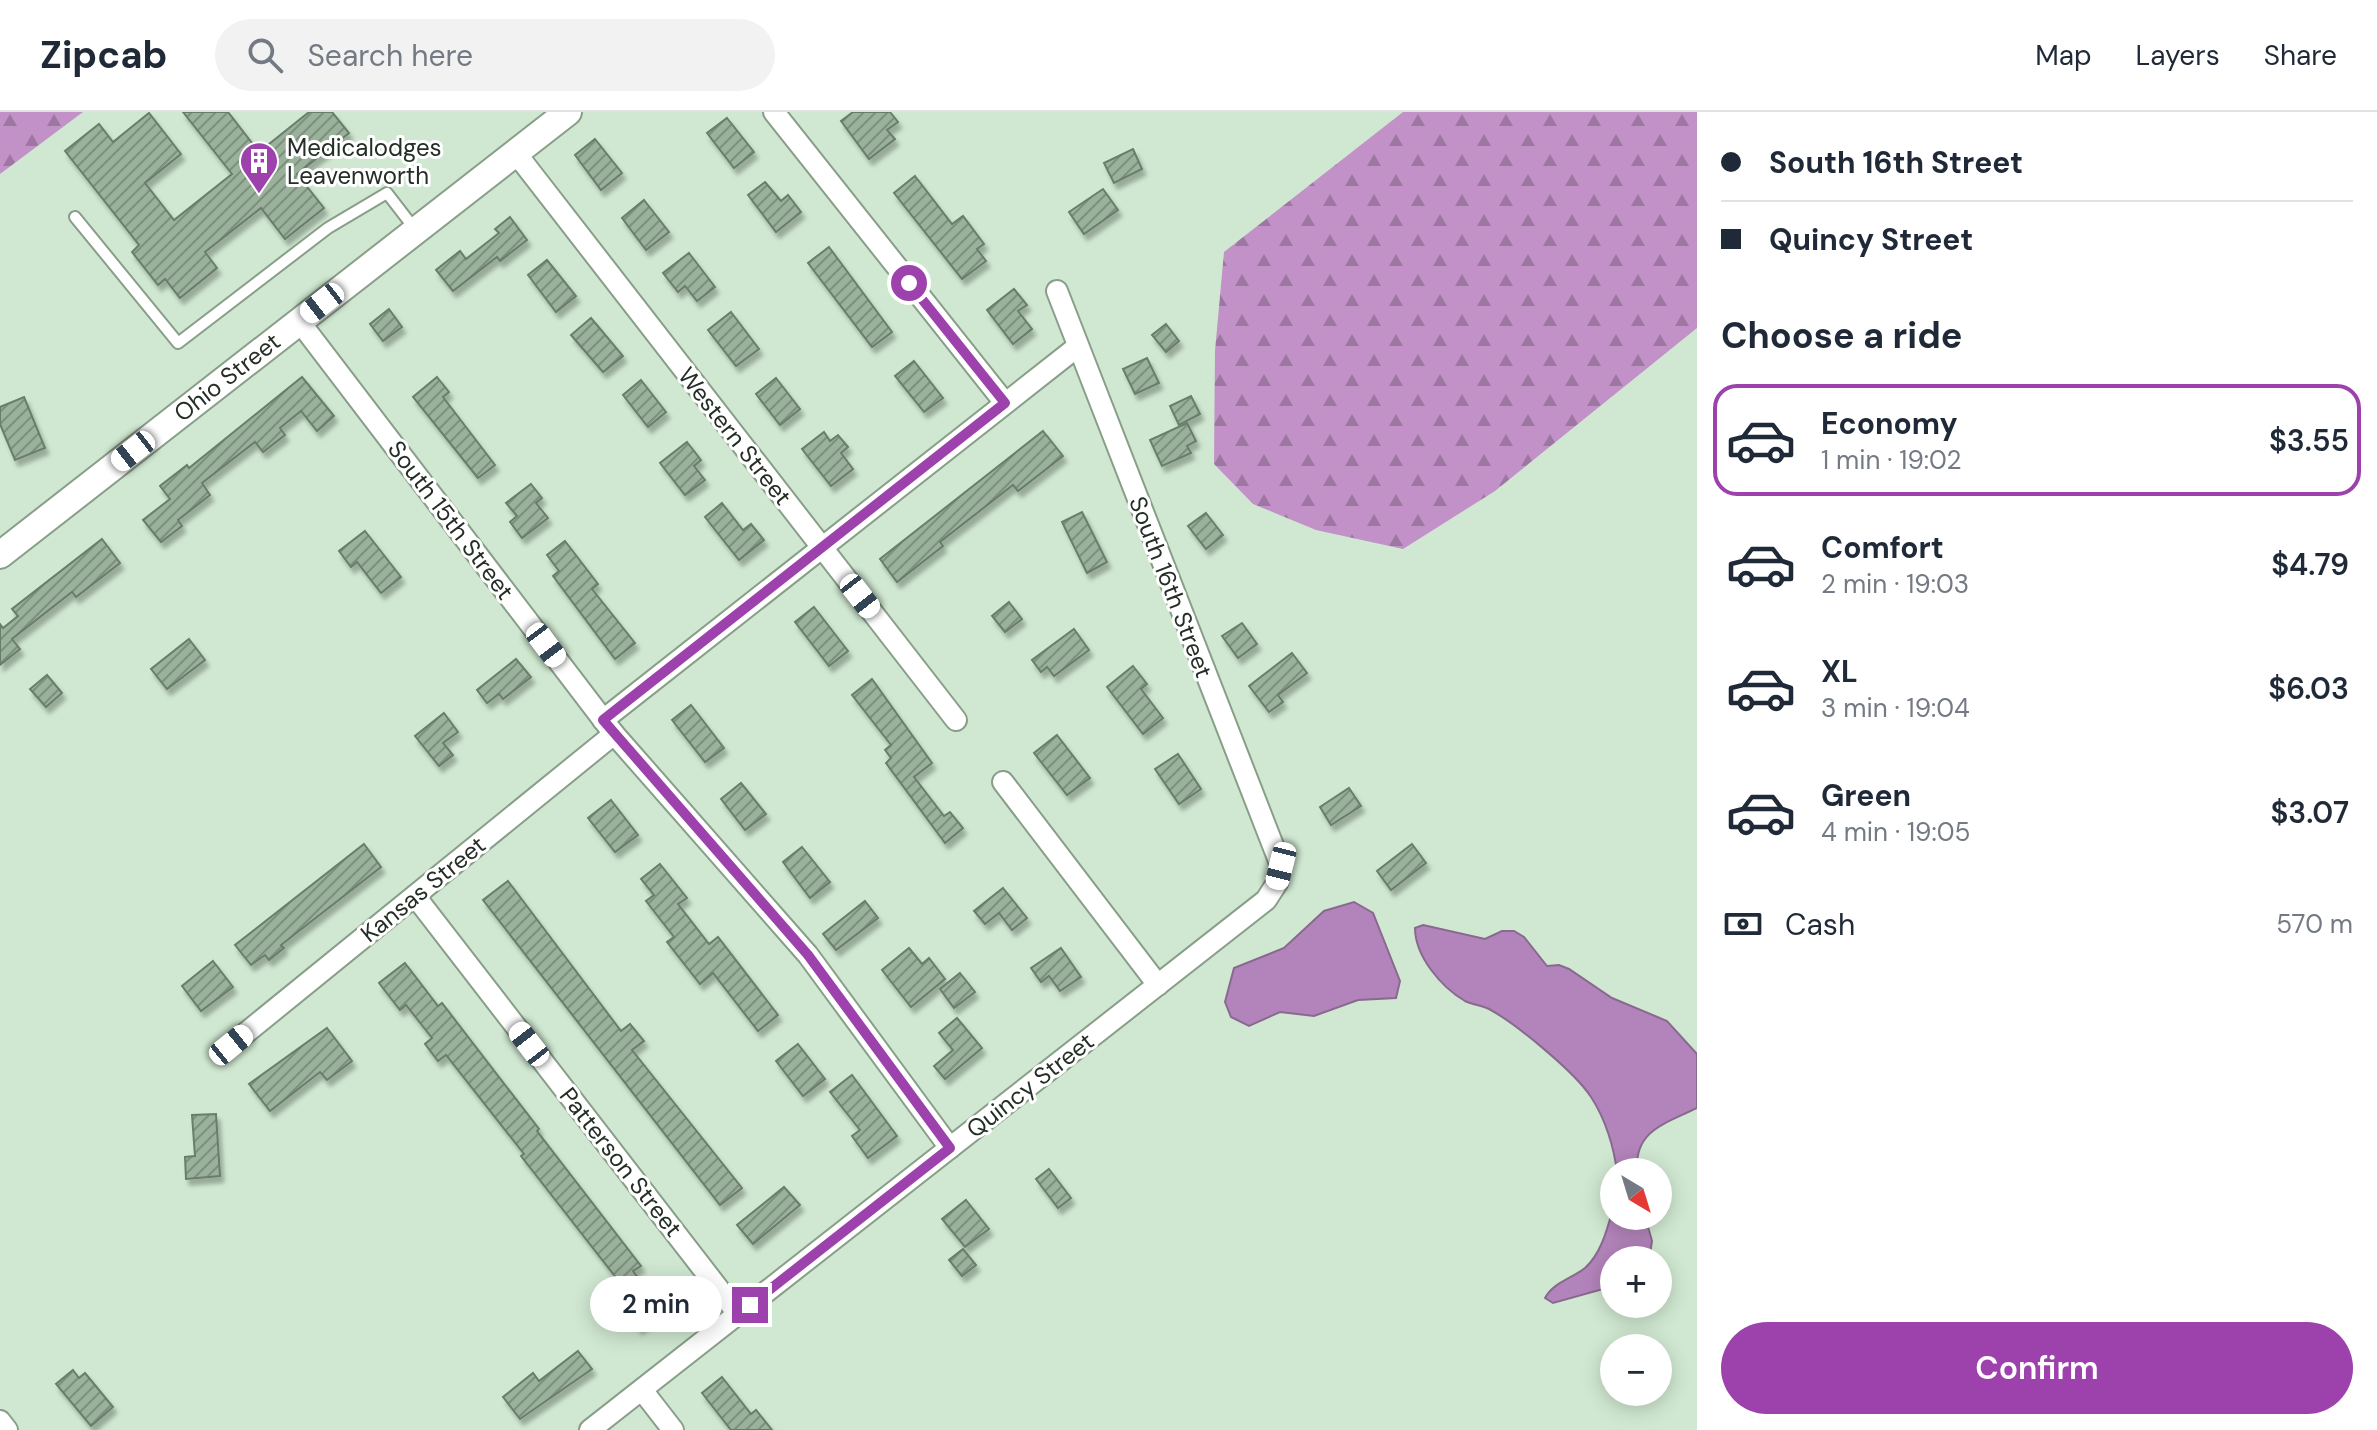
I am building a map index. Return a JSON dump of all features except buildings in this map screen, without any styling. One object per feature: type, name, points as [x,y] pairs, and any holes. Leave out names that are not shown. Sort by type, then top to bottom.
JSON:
[{"type":"street","name":"Ohio Street","points":[[0,555],[568,112]]},
{"type":"street","points":[[774,112],[1005,403]]},
{"type":"street","name":"Western Street","points":[[515,152],[956,720]]},
{"type":"street","name":"South 16th Street","points":[[1057,291],[1281,866],[1277,883]]},
{"type":"street","name":"South 15th Street","points":[[299,321],[608,727],[808,955],[950,1148]]},
{"type":"street","name":"Kansas Street","points":[[231,1045],[415,896],[608,727],[822,547],[1077,347]]},
{"type":"street","points":[[1003,782],[1158,985]]},
{"type":"street","name":"Quincy Street","points":[[590,1430],[1266,900],[1277,883]]},
{"type":"street","name":"Patterson Street","points":[[415,896],[738,1314]]},
{"type":"street","points":[[642,1390],[673,1430]]},
{"type":"street","points":[[0,1421],[7,1430]]},
{"type":"lane","points":[[75,217],[178,343],[328,228],[387,193],[416,230]]},
{"type":"green space","points":[[0,112],[83,112],[0,174]]},
{"type":"green space","points":[[1403,112],[1697,112],[1697,328],[1495,491],[1403,549],[1316,530],[1253,504],[1214,464],[1215,351],[1224,252]]},
{"type":"shaded area","points":[[1354,902],[1373,913],[1400,981],[1396,998],[1358,1000],[1314,1016],[1280,1012],[1249,1026],[1231,1017],[1225,1002],[1234,968],[1284,948],[1324,911]]},
{"type":"shaded area","points":[[1423,925],[1485,939],[1502,931],[1514,931],[1524,937],[1547,966],[1559,965],[1569,969],[1612,998],[1667,1021],[1697,1054],[1697,1108],[1654,1130],[1646,1138],[1637,1158],[1614,1158],[1605,1123],[1583,1087],[1559,1062],[1514,1025],[1489,1009],[1465,1001],[1447,988],[1424,960],[1415,928]]},
{"type":"shaded area","points":[[1607,1230],[1649,1230],[1652,1241],[1651,1246],[1600,1246]]},
{"type":"shaded area","points":[[1600,1247],[1600,1290],[1553,1303],[1545,1298],[1553,1288],[1585,1268]]},
{"type":"place","name":"Medicalodges Leavenworth","points":[[259,195]]},
{"type":"route","points":[[750,1305],[950,1148],[808,955],[603,720],[1005,403],[909,283]]}]
